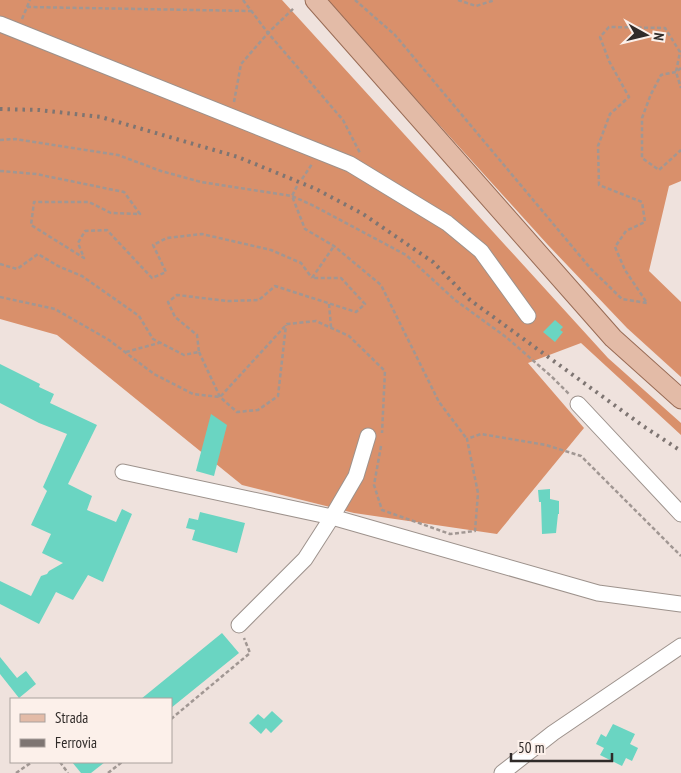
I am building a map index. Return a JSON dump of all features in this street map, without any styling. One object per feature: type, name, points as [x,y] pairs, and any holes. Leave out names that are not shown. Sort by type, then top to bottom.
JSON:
[{"type":"main road","points":[[315,0],[613,338],[681,399]]},
{"type":"street","points":[[0,24],[350,164],[447,223],[481,250],[528,316]]},
{"type":"street","points":[[578,404],[681,514]]},
{"type":"street","points":[[239,625],[305,559],[356,476],[368,436]]},
{"type":"street","points":[[123,472],[332,517],[598,593],[681,604]]},
{"type":"street","points":[[502,773],[553,733],[681,646]]},
{"type":"path","points":[[17,31],[30,0]]},
{"type":"path","points":[[243,0],[268,33],[343,120],[372,177]]},
{"type":"path","points":[[355,0],[396,34],[591,269],[622,299],[647,303],[625,270],[615,248],[626,230],[645,222],[642,202],[599,185],[598,146],[610,114],[628,97],[608,61],[600,37],[609,27],[665,28],[680,52],[676,72],[681,88]]},
{"type":"path","points":[[458,0],[476,6],[495,0]]},
{"type":"path","points":[[27,7],[251,11]]},
{"type":"path","points":[[231,117],[242,64],[268,33],[294,8]]},
{"type":"path","points":[[681,68],[676,72],[661,75],[651,94],[642,118],[642,158],[659,170],[681,150]]},
{"type":"path","points":[[0,140],[15,140],[118,155],[162,171],[201,182],[292,196],[314,206],[406,255],[455,300],[506,337],[551,376],[578,404]]},
{"type":"path","points":[[302,179],[320,152]]},
{"type":"path","points":[[0,171],[36,174],[124,192],[140,214],[111,213],[88,202],[34,202],[31,225],[84,258],[78,243],[86,231],[107,230],[152,278],[166,272],[153,245],[167,238],[202,234],[271,250],[301,263],[312,278]]},
{"type":"path","points":[[292,196],[298,186]]},
{"type":"path","points":[[220,397],[287,324],[316,321],[349,336],[385,371],[381,448],[374,485],[382,510],[450,534],[475,532],[478,493],[467,439],[439,402],[381,285],[334,246],[305,229],[292,196]]},
{"type":"path","points":[[312,278],[334,246]]},
{"type":"path","points":[[0,264],[17,269],[38,254],[58,266],[82,276],[139,316],[153,339],[184,355],[199,352]]},
{"type":"path","points":[[287,324],[278,396],[258,410],[237,412],[220,397],[199,352],[197,335],[175,317],[168,302],[177,295],[228,301],[259,300],[274,286],[356,312],[365,304],[340,278],[312,278]]},
{"type":"path","points":[[0,297],[55,309],[109,340],[154,374],[193,394],[220,397]]},
{"type":"path","points":[[329,304],[331,328]]},
{"type":"path","points":[[125,352],[161,343]]},
{"type":"path","points":[[467,439],[481,434],[546,445],[581,456],[681,556]]},
{"type":"path","points":[[172,718],[250,653],[239,625]]},
{"type":"path","points":[[16,773],[31,763]]},
{"type":"path","points":[[108,773],[121,763]]},
{"type":"shaded area","points":[[0,0],[282,0],[608,358],[681,423],[681,435],[581,343],[528,363],[584,428],[497,534],[354,513],[242,485],[57,335],[0,319]]},
{"type":"shaded area","points":[[326,0],[681,0],[681,181],[669,186],[649,271],[681,302],[681,377],[627,328],[548,245]]},
{"type":"building","points":[[555,320],[563,327],[560,330],[563,332],[555,342],[543,332]]},
{"type":"building","points":[[0,364],[40,384],[39,387],[54,394],[50,403],[97,425],[68,484],[92,496],[87,510],[116,522],[122,509],[132,514],[103,582],[88,575],[73,600],[56,592],[39,624],[0,604],[0,581],[31,596],[41,576],[63,563],[42,553],[51,534],[31,525],[47,491],[43,487],[67,434],[39,423],[0,403]]},
{"type":"building","points":[[211,414],[227,425],[214,476],[196,471]]},
{"type":"building","points":[[550,489],[550,499],[559,501],[556,533],[542,534],[541,502],[539,502],[538,490]]},
{"type":"building","points":[[200,512],[245,523],[237,553],[192,540],[195,530],[186,528],[189,518],[198,520]]},
{"type":"building","points":[[222,633],[239,653],[172,707],[172,698],[142,698]]},
{"type":"building","points":[[0,657],[17,678],[26,671],[36,684],[19,698],[0,674]]},
{"type":"building","points":[[272,711],[283,721],[271,733],[266,728],[261,734],[249,723],[258,714],[264,719]]},
{"type":"building","points":[[613,724],[635,734],[630,744],[638,748],[632,761],[626,758],[622,766],[600,755],[604,748],[596,744],[601,734],[606,737]]},
{"type":"building","points":[[73,763],[104,763],[91,773],[81,773]]},
{"type":"railway","points":[[0,109],[39,110],[101,117],[238,157],[316,189],[363,214],[433,262],[470,300],[643,426],[681,451]]}]
